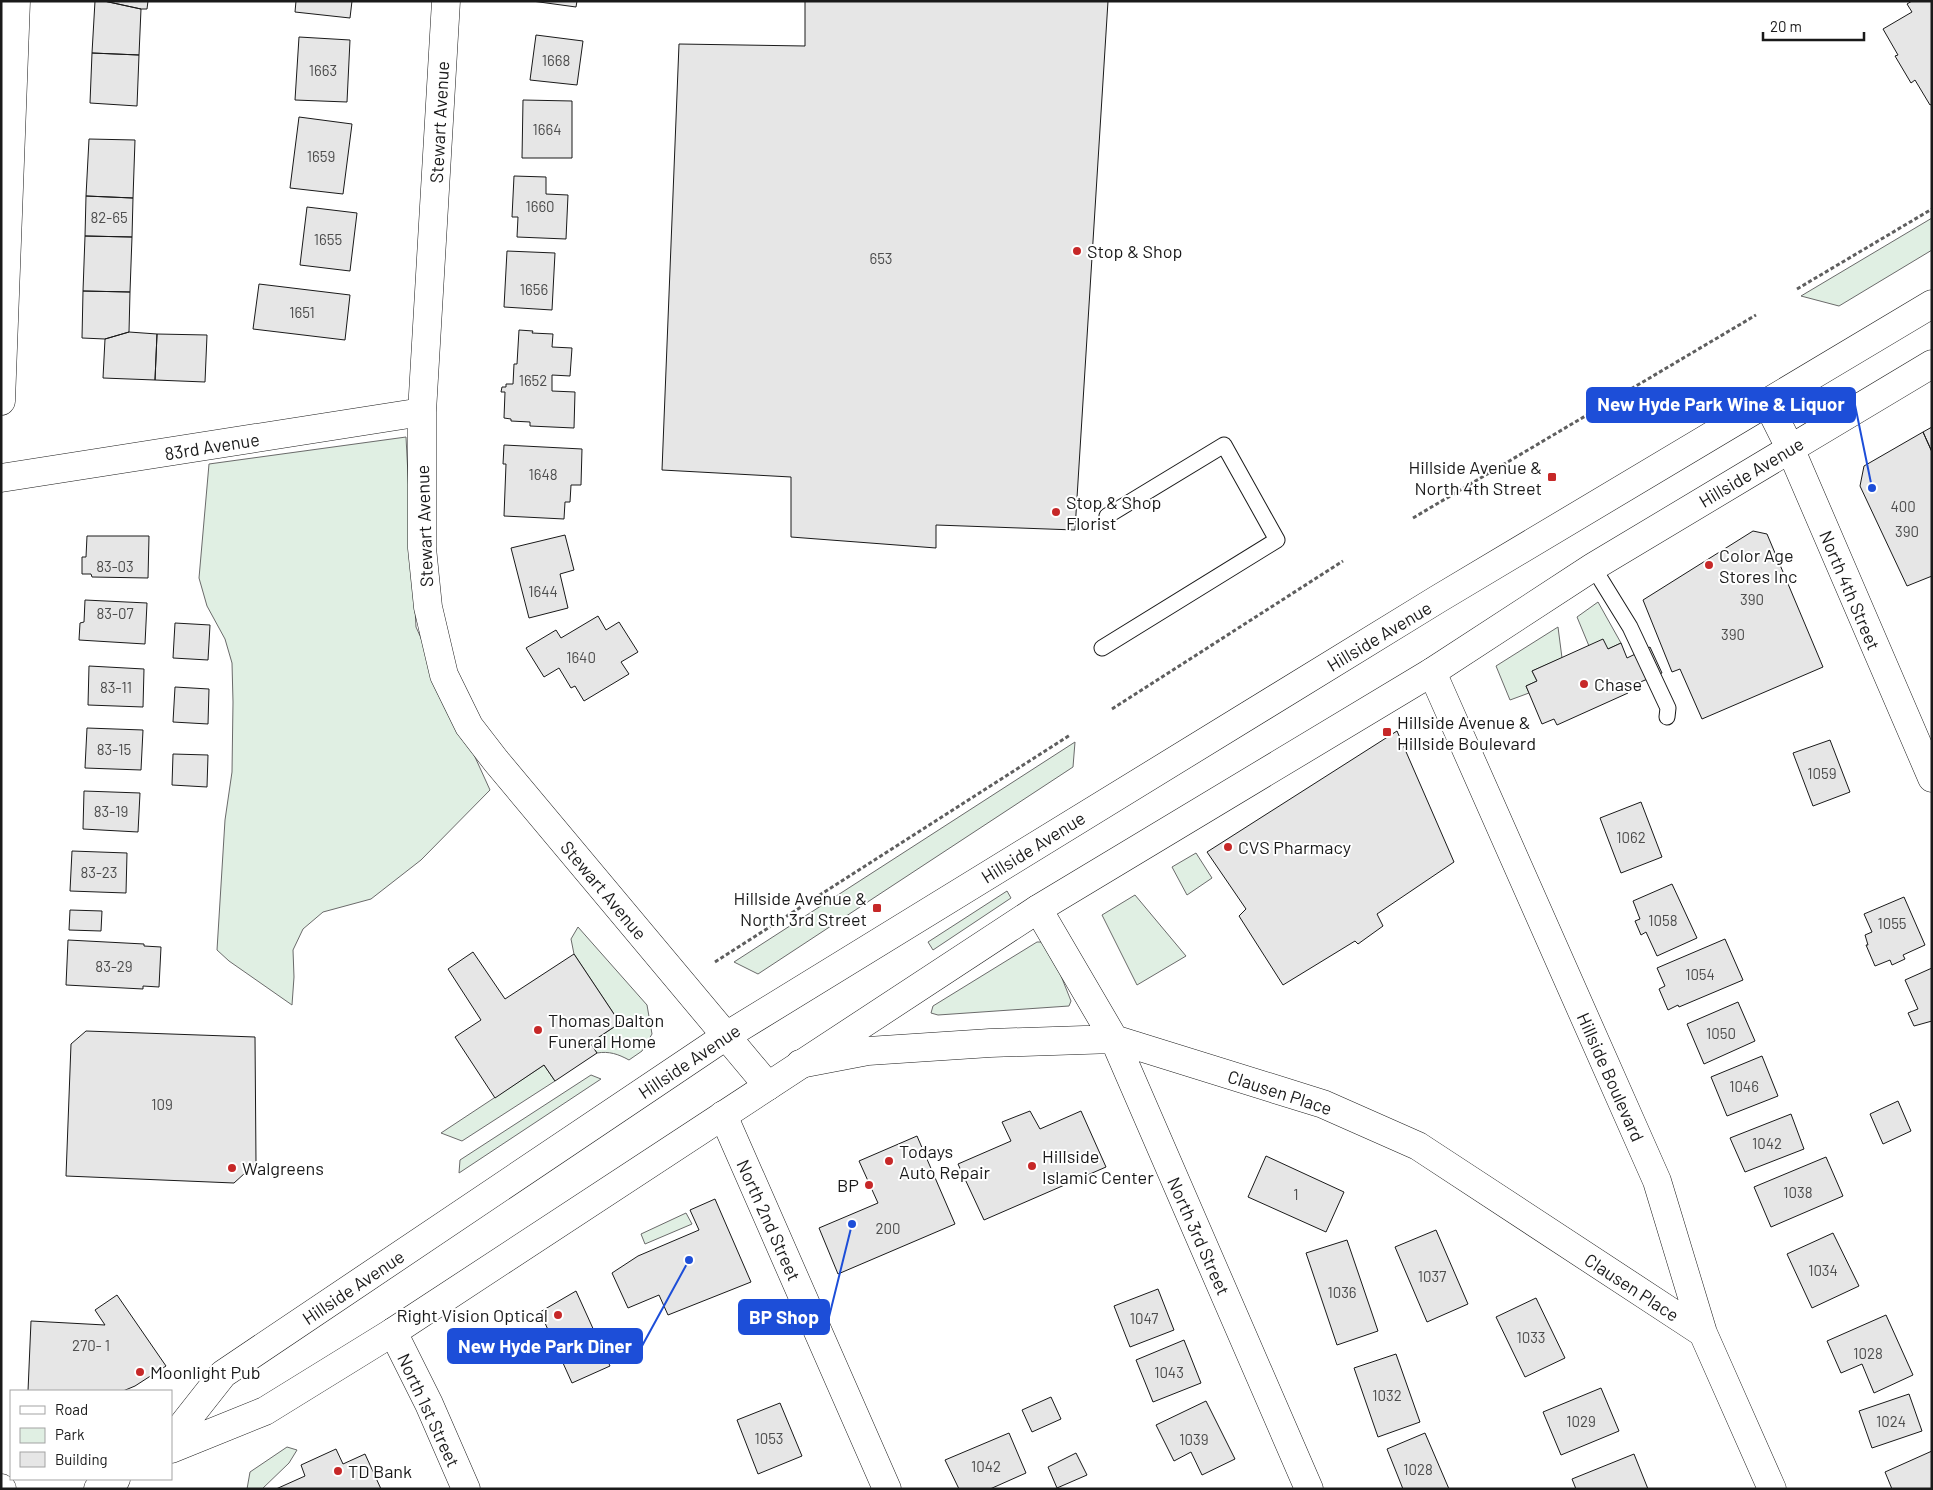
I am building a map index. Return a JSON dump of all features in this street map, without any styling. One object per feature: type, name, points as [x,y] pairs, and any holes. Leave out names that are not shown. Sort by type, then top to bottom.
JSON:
[{"type":"street","points":[[1,401],[16,1]]},
{"type":"street","name":"Stewart Avenue","points":[[446,1],[422,412],[422,548],[428,607],[444,675],[469,726],[496,761],[768,1086]]},
{"type":"street","name":"Hillside Avenue","points":[[172,1439],[223,1374],[726,1036],[1438,599],[1932,304]]},
{"type":"street","name":"Hillside Avenue","points":[[172,1449],[265,1412],[392,1332],[1038,909],[1432,672],[1593,567],[1932,364]]},
{"type":"street","name":"North 4th Street","points":[[1768,402],[1790,448],[1932,778]]},
{"type":"street","name":"83rd Avenue","points":[[1,478],[422,412]]},
{"type":"street","name":"Hillside Boulevard","points":[[1432,672],[1657,1181],[1703,1333],[1772,1489]]},
{"type":"street","name":"North 3rd Street","points":[[1038,909],[1114,1039],[1309,1489]]},
{"type":"street","name":"Clausen Place","points":[[800,1064],[875,1051],[990,1043],[1114,1039],[1323,1104],[1418,1146],[1703,1333]]},
{"type":"street","name":"North 2nd Street","points":[[723,1115],[887,1489]]},
{"type":"street","name":"North 1st Street","points":[[392,1332],[429,1404],[466,1489]]},
{"type":"street","points":[[98,1489],[114,1480]]},
{"type":"lane","points":[[1102,648],[1277,540],[1224,445],[1108,516]]},
{"type":"lane","points":[[1593,567],[1630,627],[1668,708],[1667,717]]},
{"type":"path","points":[[1798,289],[1932,209]]},
{"type":"path","points":[[1413,518],[1756,316]]},
{"type":"path","points":[[1112,710],[1343,561]]},
{"type":"path","points":[[715,962],[1070,735]]},
{"type":"green space","points":[[1932,218],[1932,250],[1839,306],[1801,296]]},
{"type":"green space","points":[[406,437],[416,627],[490,790],[421,860],[371,899],[323,912],[303,929],[293,950],[292,1005],[229,961],[217,950],[225,820],[232,772],[233,702],[232,663],[225,639],[207,606],[199,578],[209,464]]},
{"type":"green space","points":[[1598,602],[1621,643],[1608,649],[1589,646],[1577,617]]},
{"type":"green space","points":[[1558,627],[1562,658],[1532,671],[1537,681],[1526,686],[1529,693],[1510,700],[1496,666]]},
{"type":"green space","points":[[1075,742],[1073,767],[758,974],[734,962]]},
{"type":"green space","points":[[1196,853],[1212,878],[1187,895],[1172,867]]},
{"type":"green space","points":[[1007,891],[1011,898],[933,950],[928,942]]},
{"type":"green space","points":[[1135,895],[1186,956],[1137,985],[1102,915]]},
{"type":"green space","points":[[578,927],[647,1005],[652,1034],[642,1051],[629,1060],[606,1052],[597,1053],[590,1043],[620,1023],[574,954],[571,939]]},
{"type":"green space","points":[[1037,942],[1045,942],[1050,948],[1071,1001],[1069,1006],[938,1015],[931,1013],[933,1006]]},
{"type":"green space","points":[[544,1065],[555,1081],[462,1141],[441,1133]]},
{"type":"green space","points":[[591,1075],[601,1079],[459,1173],[460,1160]]},
{"type":"green space","points":[[686,1213],[692,1224],[645,1244],[641,1234]]},
{"type":"green space","points":[[287,1447],[297,1450],[289,1463],[262,1489],[247,1489],[250,1472]]},
{"type":"building","points":[[95,1],[104,1],[141,9],[139,55],[92,53]]},
{"type":"building","points":[[104,1],[148,1],[147,9],[141,9]]},
{"type":"building","points":[[296,1],[352,1],[350,18],[295,12]]},
{"type":"building","points":[[532,1],[577,1],[576,7]]},
{"type":"building","points":[[805,1],[1108,1],[1075,530],[936,525],[936,548],[791,537],[791,477],[662,470],[679,44],[805,46]]},
{"type":"building","points":[[1912,1],[1932,1],[1932,104],[1930,105],[1915,80],[1911,83],[1895,56],[1898,55],[1883,29],[1912,12],[1907,4]]},
{"type":"building","points":[[536,35],[583,41],[577,85],[530,80]]},
{"type":"building","points":[[299,37],[350,40],[347,102],[295,100]]},
{"type":"building","points":[[92,53],[139,55],[137,106],[90,103]]},
{"type":"building","points":[[523,100],[572,101],[572,158],[522,158]]},
{"type":"building","points":[[299,117],[352,124],[343,194],[290,188]]},
{"type":"building","points":[[89,139],[135,140],[133,198],[86,196]]},
{"type":"building","points":[[514,176],[546,177],[546,194],[568,195],[566,239],[517,237],[518,217],[512,217]]},
{"type":"building","points":[[86,196],[133,198],[132,237],[85,236]]},
{"type":"building","points":[[307,207],[357,213],[350,271],[300,265]]},
{"type":"building","points":[[85,236],[132,237],[130,292],[83,291]]},
{"type":"building","points":[[507,251],[555,253],[552,310],[504,307]]},
{"type":"building","points":[[259,284],[350,295],[345,340],[253,329]]},
{"type":"building","points":[[83,291],[130,292],[129,332],[105,339],[82,338]]},
{"type":"building","points":[[519,330],[553,334],[552,347],[572,348],[570,376],[552,375],[552,391],[575,392],[574,428],[530,426],[530,422],[511,421],[511,419],[504,418],[505,392],[501,392],[502,387],[506,387],[506,384],[513,384],[514,364],[517,364]]},
{"type":"building","points":[[129,332],[157,334],[155,380],[103,378],[105,339]]},
{"type":"building","points":[[157,334],[207,335],[205,382],[155,380]]},
{"type":"building","points":[[1932,427],[1932,452],[1923,432]]},
{"type":"building","points":[[1923,432],[1932,452],[1932,576],[1907,586],[1860,486],[1864,466]]},
{"type":"building","points":[[504,445],[582,449],[581,485],[571,485],[570,502],[565,502],[564,519],[504,516],[506,464],[503,464]]},
{"type":"building","points":[[1753,531],[1767,534],[1823,667],[1702,719],[1680,669],[1672,672],[1643,600]]},
{"type":"building","points":[[565,535],[574,570],[560,574],[568,608],[529,618],[511,548]]},
{"type":"building","points":[[87,536],[149,536],[148,578],[92,577],[91,574],[82,574],[82,557],[86,557]]},
{"type":"building","points":[[85,600],[147,603],[145,644],[79,640],[80,623],[84,622]]},
{"type":"building","points":[[598,616],[606,630],[619,622],[638,652],[621,662],[629,674],[584,701],[575,686],[571,688],[559,668],[544,677],[526,648],[556,630],[561,638]]},
{"type":"building","points":[[175,623],[210,625],[208,660],[173,658]]},
{"type":"building","name":"Chase","points":[[1603,639],[1608,649],[1621,643],[1627,658],[1650,647],[1662,673],[1626,688],[1628,693],[1557,725],[1554,719],[1542,724],[1526,686],[1537,681],[1532,671]]},
{"type":"building","points":[[89,666],[144,669],[143,707],[88,705]]},
{"type":"building","points":[[175,687],[209,689],[208,724],[173,722]]},
{"type":"building","points":[[87,728],[143,730],[141,770],[85,768]]},
{"type":"building","points":[[1397,731],[1454,862],[1377,914],[1383,926],[1358,944],[1355,941],[1283,985],[1239,916],[1246,909],[1207,852]]},
{"type":"building","points":[[1830,740],[1850,792],[1813,806],[1793,753]]},
{"type":"building","points":[[173,754],[208,755],[207,787],[172,785]]},
{"type":"building","points":[[84,791],[140,793],[138,832],[83,829]]},
{"type":"building","points":[[1641,802],[1662,857],[1621,873],[1600,818]]},
{"type":"building","points":[[72,851],[127,853],[126,893],[70,891]]},
{"type":"building","points":[[1672,884],[1697,938],[1657,956],[1646,932],[1641,935],[1635,921],[1640,919],[1633,901]]},
{"type":"building","points":[[1904,897],[1925,945],[1903,955],[1905,959],[1892,965],[1890,960],[1875,966],[1866,945],[1868,945],[1865,935],[1872,932],[1864,914]]},
{"type":"building","points":[[70,910],[102,911],[101,931],[69,930]]},
{"type":"building","points":[[1725,939],[1743,980],[1668,1010],[1659,989],[1665,986],[1657,968]]},
{"type":"building","points":[[68,940],[144,944],[144,946],[161,947],[159,987],[143,986],[143,989],[66,985]]},
{"type":"building","name":"Thomas Dalton Funeral Home","points":[[473,952],[505,999],[574,954],[620,1023],[590,1043],[597,1053],[555,1081],[544,1065],[495,1098],[455,1037],[481,1020],[448,969]]},
{"type":"building","points":[[1932,968],[1932,1021],[1914,1026],[1908,1013],[1918,1009],[1905,980]]},
{"type":"building","points":[[1738,1002],[1755,1041],[1704,1064],[1687,1024]]},
{"type":"building","points":[[86,1031],[255,1037],[256,1163],[234,1183],[66,1176],[71,1044]]},
{"type":"building","points":[[1762,1056],[1778,1096],[1727,1116],[1711,1077]]},
{"type":"building","points":[[1898,1101],[1911,1131],[1883,1144],[1870,1114]]},
{"type":"building","name":"Hillside Islamic Center","points":[[1030,1111],[1040,1129],[1081,1111],[1106,1167],[984,1220],[958,1164],[1011,1141],[1002,1122]]},
{"type":"building","points":[[1791,1114],[1804,1149],[1745,1172],[1730,1138]]},
{"type":"building","points":[[917,1136],[955,1224],[838,1274],[819,1228],[878,1203],[859,1161]]},
{"type":"building","points":[[1266,1156],[1344,1192],[1326,1232],[1248,1197]]},
{"type":"building","points":[[1826,1157],[1843,1196],[1771,1227],[1754,1187]]},
{"type":"building","points":[[715,1199],[751,1282],[668,1315],[659,1295],[628,1308],[612,1273],[638,1256],[699,1230],[690,1210]]},
{"type":"building","points":[[1436,1230],[1468,1304],[1427,1322],[1395,1247]]},
{"type":"building","points":[[1833,1233],[1859,1286],[1812,1308],[1787,1254]]},
{"type":"building","points":[[1347,1240],[1378,1331],[1337,1345],[1306,1253]]},
{"type":"building","points":[[1158,1289],[1174,1330],[1130,1347],[1114,1306]]},
{"type":"building","points":[[576,1291],[610,1366],[572,1383],[540,1312]]},
{"type":"building","points":[[117,1295],[166,1366],[125,1390],[28,1390],[31,1321],[105,1325],[95,1310]]},
{"type":"building","points":[[1536,1298],[1565,1358],[1525,1377],[1496,1317]]},
{"type":"building","points":[[1886,1315],[1913,1375],[1874,1393],[1862,1364],[1841,1373],[1827,1341]]},
{"type":"building","points":[[1184,1340],[1201,1383],[1153,1402],[1136,1360]]},
{"type":"building","points":[[1396,1354],[1420,1422],[1378,1437],[1354,1368]]},
{"type":"building","points":[[1601,1388],[1619,1431],[1561,1455],[1543,1412]]},
{"type":"building","points":[[1909,1394],[1922,1431],[1872,1448],[1859,1411]]},
{"type":"building","points":[[1051,1397],[1061,1419],[1032,1432],[1022,1410]]},
{"type":"building","points":[[1206,1401],[1235,1459],[1202,1475],[1191,1452],[1174,1461],[1156,1425]]},
{"type":"building","points":[[780,1403],[802,1456],[758,1474],[737,1420]]},
{"type":"building","points":[[1009,1433],[1026,1473],[990,1489],[959,1489],[945,1460]]},
{"type":"building","points":[[1425,1433],[1449,1489],[1403,1489],[1387,1449]]},
{"type":"building","name":"TD Bank","points":[[336,1449],[343,1464],[365,1454],[381,1489],[276,1489],[305,1476],[301,1465]]},
{"type":"building","points":[[1932,1451],[1932,1489],[1892,1489],[1885,1472]]},
{"type":"building","points":[[1076,1453],[1087,1475],[1057,1488],[1048,1467]]},
{"type":"building","points":[[1634,1454],[1648,1489],[1576,1489],[1572,1479]]},
{"type":"place","name":"Stop & Shop","points":[[1077,251]]},
{"type":"place","name":"Hillside Avenue & North 4th Street","points":[[1552,477]]},
{"type":"place","name":"New Hyde Park Wine & Liquor","points":[[1872,488]]},
{"type":"place","name":"Stop & Shop Florist","points":[[1056,512]]},
{"type":"place","name":"Color Age Stores Inc","points":[[1709,565]]},
{"type":"place","name":"Chase","points":[[1584,684]]},
{"type":"place","name":"Hillside Avenue & Hillside Boulevard","points":[[1387,732]]},
{"type":"place","name":"CVS Pharmacy","points":[[1228,847]]},
{"type":"place","name":"Hillside Avenue & North 3rd Street","points":[[877,908]]},
{"type":"place","name":"Thomas Dalton Funeral Home","points":[[538,1030]]},
{"type":"place","name":"Todays Auto Repair","points":[[889,1161]]},
{"type":"place","name":"Hillside Islamic Center","points":[[1032,1166]]},
{"type":"place","name":"Walgreens","points":[[232,1168]]},
{"type":"place","name":"BP","points":[[869,1185]]},
{"type":"place","name":"BP Shop","points":[[852,1224]]},
{"type":"place","name":"New Hyde Park Diner","points":[[689,1260]]},
{"type":"place","name":"Right Vision Optical","points":[[558,1315]]},
{"type":"place","name":"Moonlight Pub","points":[[140,1372]]},
{"type":"place","name":"TD Bank","points":[[338,1471]]}]
